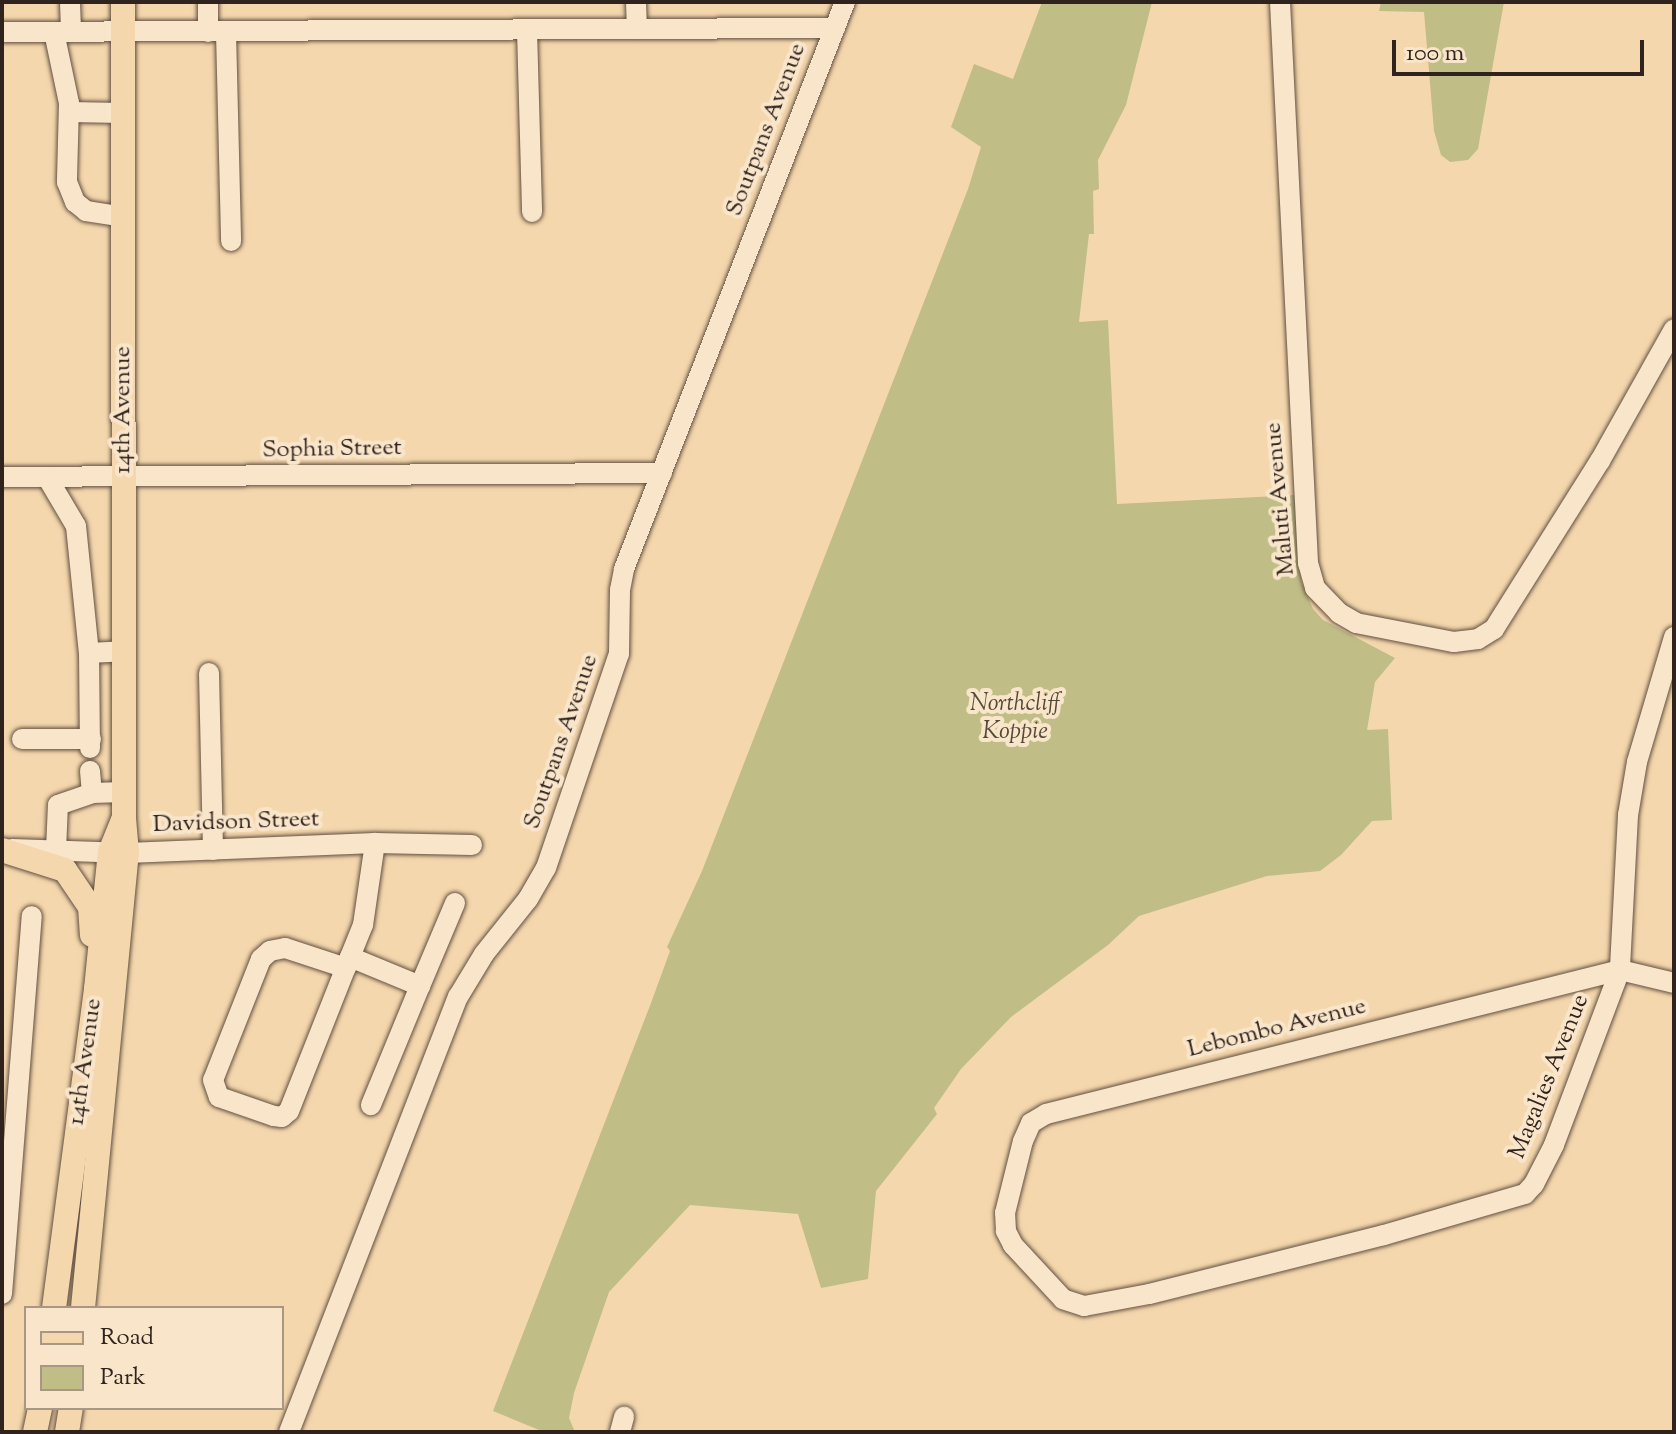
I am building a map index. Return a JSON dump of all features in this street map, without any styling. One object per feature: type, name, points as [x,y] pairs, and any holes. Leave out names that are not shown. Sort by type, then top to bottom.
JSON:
[{"type":"main road","name":"14th Avenue","points":[[54,1306],[96,989],[124,818],[123,2]]},
{"type":"main road","points":[[2,849],[65,870],[84,894],[90,907],[96,989]]},
{"type":"main road","name":"14th Avenue","points":[[83,1306],[118,853]]},
{"type":"main road","points":[[35,1432],[40,1410]]},
{"type":"main road","points":[[67,1432],[71,1410]]},
{"type":"street","points":[[70,2],[63,32],[69,112],[67,182],[75,202],[86,211],[124,217]]},
{"type":"street","points":[[208,2],[217,32],[231,241]]},
{"type":"street","points":[[636,2],[637,29]]},
{"type":"street","name":"Soutpans Avenue","points":[[289,1432],[458,997],[484,954],[528,899],[546,868],[619,654],[622,577],[845,2]]},
{"type":"street","name":"Maluti Avenue","points":[[1280,2],[1308,563],[1315,588],[1339,613],[1356,623],[1454,642],[1478,639],[1494,629],[1600,461],[1674,329]]},
{"type":"street","points":[[2,32],[835,28]]},
{"type":"street","points":[[527,30],[532,212]]},
{"type":"street","points":[[69,112],[123,113]]},
{"type":"street","name":"Sophia Street","points":[[2,477],[662,473]]},
{"type":"street","points":[[47,477],[76,526],[89,653],[91,736]]},
{"type":"street","name":"Magalies Avenue","points":[[1022,1255],[1070,1303],[1101,1304],[1511,1201],[1534,1184],[1554,1145],[1620,970],[1628,815],[1637,762],[1674,637]]},
{"type":"street","points":[[89,653],[123,651]]},
{"type":"street","points":[[209,673],[213,850]]},
{"type":"street","points":[[22,739],[91,736],[124,722]]},
{"type":"street","points":[[90,771],[92,793]]},
{"type":"street","points":[[56,850],[57,807],[92,793],[124,792]]},
{"type":"street","points":[[375,843],[363,925],[348,962],[286,1115],[274,1116],[219,1097],[213,1080],[261,959],[270,951],[285,948],[348,962],[420,986]]},
{"type":"street","name":"Davidson Street","points":[[2,849],[118,853],[375,843],[472,845]]},
{"type":"street","points":[[371,1105],[455,903]]},
{"type":"street","points":[[2,1294],[10,1119],[32,916]]},
{"type":"street","name":"Lebombo Avenue","points":[[1022,1255],[1006,1231],[1005,1213],[1026,1133],[1031,1123],[1041,1117],[1620,970],[1674,983]]},
{"type":"green space","name":"Northcliff Koppie","points":[[1042,2],[1152,2],[1126,105],[1098,160],[1099,189],[1093,191],[1094,234],[1089,234],[1079,322],[1108,320],[1117,504],[1296,495],[1301,581],[1313,609],[1323,620],[1395,658],[1375,682],[1367,730],[1388,729],[1392,820],[1372,821],[1341,855],[1320,871],[1267,876],[1139,916],[1108,945],[1011,1017],[961,1069],[934,1108],[937,1114],[876,1191],[868,1279],[821,1288],[798,1214],[690,1205],[609,1292],[574,1393],[569,1418],[575,1432],[544,1432],[493,1411],[651,1003],[670,951],[667,947],[702,871],[968,189],[981,147],[951,127],[974,64],[1013,79]]},
{"type":"green space","points":[[1381,2],[1504,2],[1478,149],[1468,160],[1450,162],[1441,155],[1434,131],[1424,12],[1379,11]]}]
